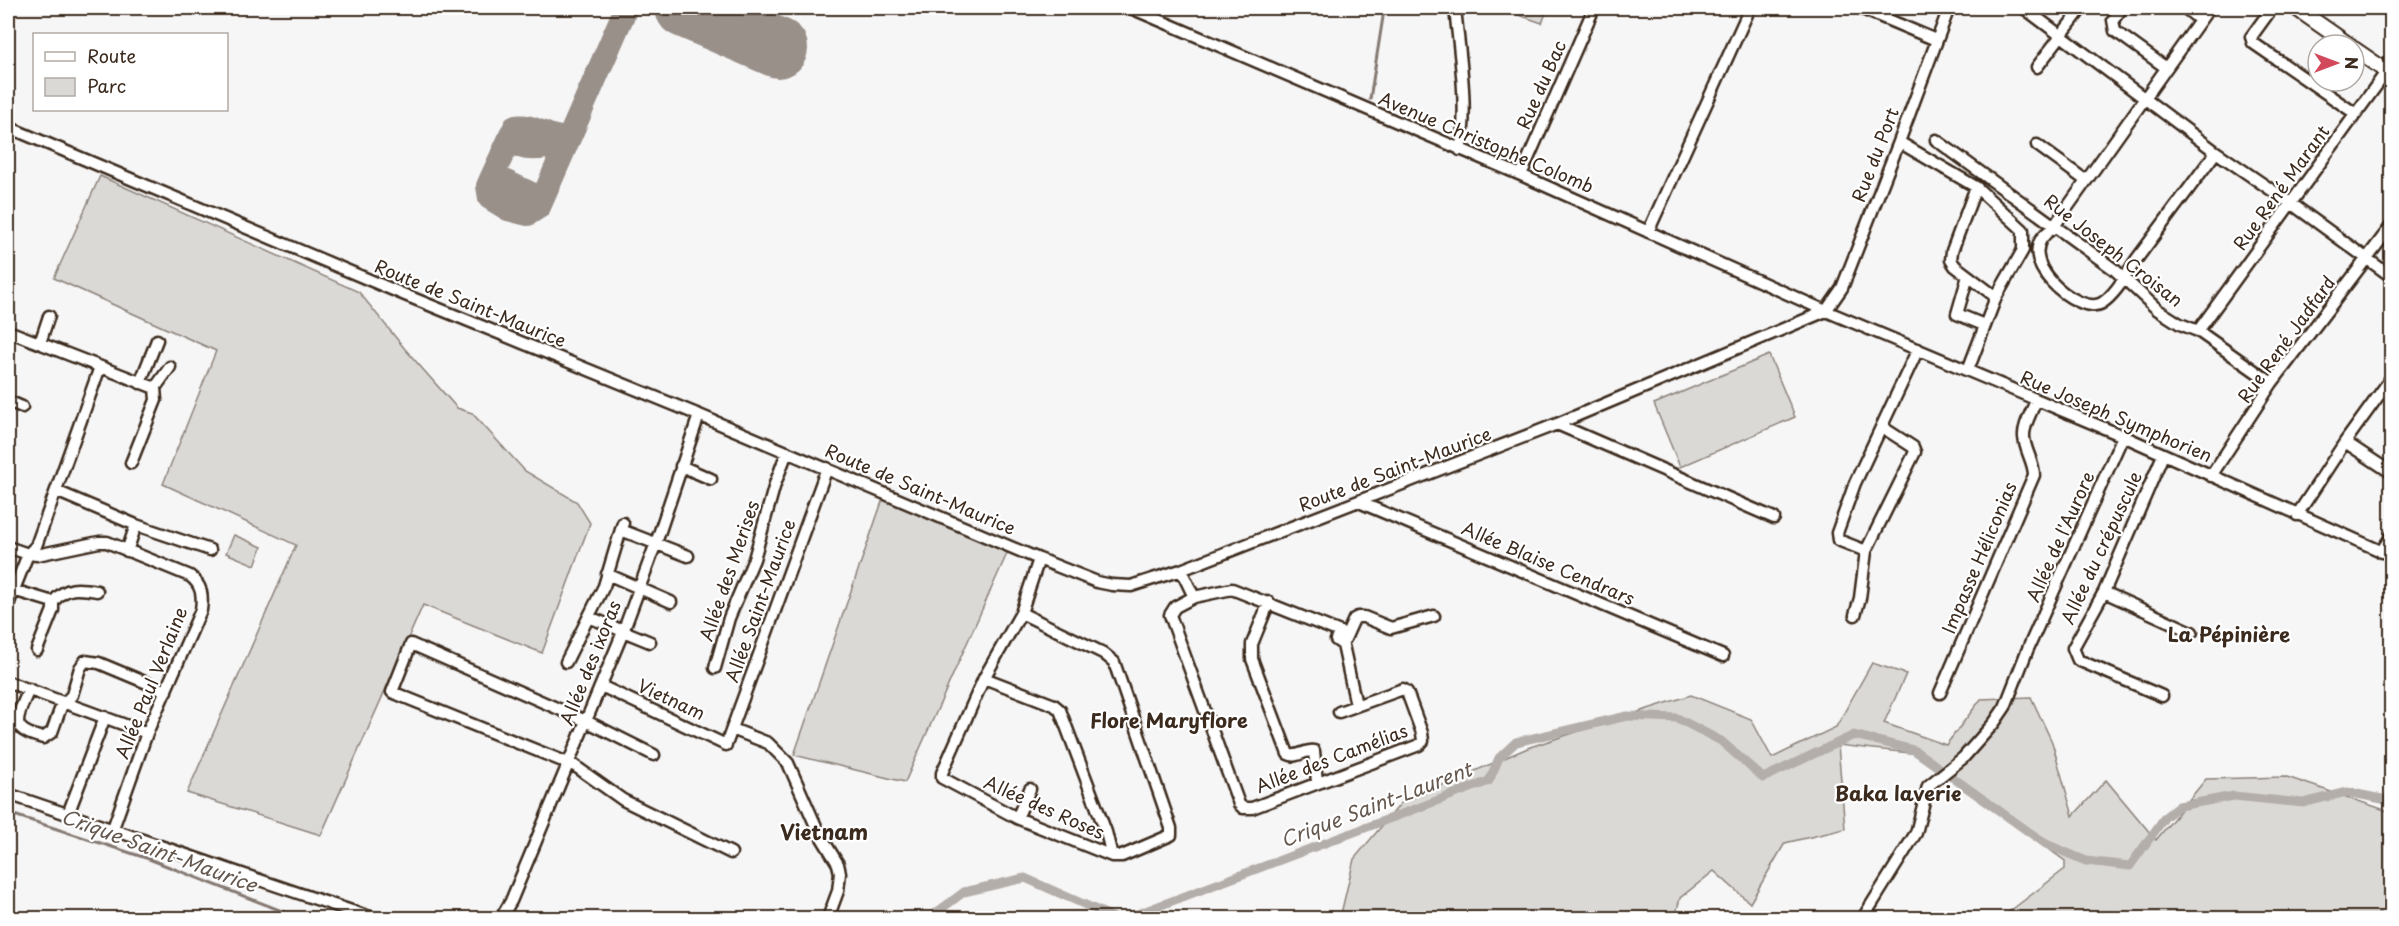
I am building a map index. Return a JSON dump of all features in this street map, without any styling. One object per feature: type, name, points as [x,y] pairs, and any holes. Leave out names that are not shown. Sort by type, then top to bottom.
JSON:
[{"type":"main road","points":[[2303,9],[2334,33]]},
{"type":"main road","points":[[2366,56],[2390,70]]},
{"type":"street","name":"Avenue Christophe Colomb","points":[[1131,8],[1521,175],[1826,311]]},
{"type":"street","points":[[1455,8],[1462,85],[1463,137],[1460,150]]},
{"type":"street","name":"Rue du Bac","points":[[1521,175],[1594,8]]},
{"type":"street","points":[[1648,232],[1750,8]]},
{"type":"street","points":[[1860,8],[1936,40]]},
{"type":"street","name":"Rue du Port","points":[[1826,311],[1842,288],[1949,8]]},
{"type":"street","points":[[2024,8],[2216,152],[2368,258],[2391,277]]},
{"type":"street","points":[[2037,68],[2082,8]]},
{"type":"street","points":[[2122,8],[2113,20],[2115,31],[2165,67]]},
{"type":"street","points":[[2185,8],[2200,20]]},
{"type":"street","points":[[2209,8],[2052,229],[2041,240],[2038,258],[2045,274],[2061,291],[2085,304],[2098,305],[2124,277],[2216,152]]},
{"type":"street","points":[[2272,8],[2253,32],[2251,38],[2253,43],[2356,114]]},
{"type":"street","name":"Rue René Marant","points":[[2198,331],[2390,70]]},
{"type":"street","name":"Route de Saint-Maurice","points":[[8,127],[405,295],[827,468],[1039,559],[1112,585],[1141,584],[1359,502],[1557,424],[1826,311]]},
{"type":"street","name":"Rue Joseph Croisan","points":[[1936,140],[2124,277],[2158,310],[2180,324],[2198,331],[2272,383]]},
{"type":"street","points":[[1899,142],[1976,187],[2023,230],[2023,250],[1983,325],[1968,370]]},
{"type":"street","points":[[2037,145],[2085,180]]},
{"type":"street","points":[[1976,187],[1951,255],[1953,265],[1996,297]]},
{"type":"street","name":"Rue René Jadfard","points":[[2211,476],[2272,383],[2391,225]]},
{"type":"street","points":[[1968,276],[1957,314],[1983,325]]},
{"type":"street","name":"Rue Joseph Symphorien","points":[[1826,311],[2123,436],[2386,554]]},
{"type":"street","points":[[40,343],[49,316]]},
{"type":"street","points":[[8,331],[155,388]]},
{"type":"street","points":[[140,382],[157,340]]},
{"type":"street","points":[[1866,551],[1844,545],[1838,540],[1837,533],[1855,483],[1918,349]]},
{"type":"street","points":[[8,605],[28,554],[36,546],[100,366]]},
{"type":"street","points":[[131,463],[156,400],[155,388],[170,367]]},
{"type":"street","points":[[2297,515],[2391,377]]},
{"type":"street","name":"Impasse Héliconias","points":[[1940,693],[2034,475],[2034,467],[2024,439],[2025,429],[2036,400]]},
{"type":"street","points":[[8,401],[22,407]]},
{"type":"street","name":"Allée des ixoras","points":[[501,918],[511,901],[623,632],[699,415]]},
{"type":"street","points":[[1557,424],[1774,518]]},
{"type":"street","points":[[1855,615],[1860,598],[1866,551],[1916,452],[1913,447],[1882,427]]},
{"type":"street","name":"Allée de l'Aurore","points":[[1863,918],[1916,833],[1928,786],[1963,758],[2005,707],[2027,651],[2123,436]]},
{"type":"street","points":[[2345,442],[2391,473]]},
{"type":"street","name":"Allée des Merises","points":[[715,668],[729,618],[754,560],[775,484],[787,452]]},
{"type":"street","name":"Allée du crépuscule","points":[[2162,696],[2078,660],[2073,648],[2104,592],[2163,455]]},
{"type":"street","points":[[681,466],[711,478]]},
{"type":"street","name":"Allée Saint-Maurice","points":[[726,745],[827,468]]},
{"type":"street","points":[[56,491],[136,525],[210,550]]},
{"type":"street","name":"Allée Blaise Cendrars","points":[[1359,502],[1723,656]]},
{"type":"street","points":[[127,550],[136,525]]},
{"type":"street","points":[[566,662],[589,617],[607,574],[622,527],[688,556]]},
{"type":"street","points":[[2386,554],[2391,535]]},
{"type":"street","name":"Allée Paul Verlaine","points":[[28,554],[38,555],[99,542],[127,550],[190,576],[197,581],[200,588],[201,610],[147,733],[112,831]]},
{"type":"street","points":[[8,547],[28,554]]},
{"type":"street","name":"Allée des Roses","points":[[1021,613],[1103,652],[1111,659],[1118,670],[1171,833],[1167,837],[1122,856],[1112,856],[1017,818],[942,778],[942,773],[984,678],[1021,613],[1039,559]]},
{"type":"street","points":[[1181,570],[1194,597],[1232,589],[1340,632],[1336,640]]},
{"type":"street","points":[[607,574],[672,602]]},
{"type":"street","points":[[37,650],[53,610],[53,602],[60,593],[70,588],[97,591]]},
{"type":"street","points":[[14,590],[53,602]]},
{"type":"street","points":[[2104,592],[2192,632]]},
{"type":"street","name":"Allée des Camélias","points":[[1194,597],[1173,609],[1170,618],[1241,807],[1250,809],[1422,743],[1422,734],[1405,690],[1399,689],[1356,705]]},
{"type":"street","points":[[1269,602],[1252,644],[1252,659],[1288,754],[1294,756],[1310,750],[1314,751],[1317,782]]},
{"type":"street","points":[[1336,640],[1345,639],[1354,619],[1358,617],[1364,617],[1391,628],[1434,616]]},
{"type":"street","points":[[589,617],[650,642]]},
{"type":"street","points":[[1336,640],[1343,645],[1356,705],[1339,711]]},
{"type":"street","points":[[654,755],[586,721],[411,644],[392,692],[568,763],[622,800],[731,853]]},
{"type":"street","points":[[29,689],[18,722],[22,731],[43,738],[50,735],[61,707],[72,695],[82,663],[89,660],[166,691]]},
{"type":"street","points":[[984,678],[1054,705],[1060,710],[1106,832],[1112,856]]},
{"type":"street","points":[[8,682],[147,733]]},
{"type":"street","name":"Vietnam","points":[[601,686],[726,745]]},
{"type":"street","points":[[68,814],[105,717]]},
{"type":"street","points":[[732,729],[768,743],[788,763],[819,833],[838,864],[840,873],[838,891],[828,918]]},
{"type":"street","points":[[1017,818],[1030,789]]},
{"type":"street","points":[[8,794],[112,831],[192,856],[287,891],[373,918]]},
{"type":"green space","points":[[1499,8],[1548,8],[1542,23]]},
{"type":"green space","points":[[100,176],[359,292],[457,408],[472,413],[525,471],[577,502],[590,523],[542,653],[423,605],[321,835],[187,793],[296,545],[163,484],[216,351],[54,278]]},
{"type":"green space","points":[[1769,355],[1795,417],[1680,467],[1654,404]]},
{"type":"green space","points":[[885,493],[1010,547],[905,782],[794,755]]},
{"type":"green space","points":[[234,535],[262,547],[255,565],[226,553]]},
{"type":"green space","points":[[1872,663],[1906,674],[1884,723],[1946,745],[1981,699],[2031,697],[2052,742],[2073,816],[2106,780],[2156,840],[2206,779],[2287,777],[2391,812],[2391,918],[2001,918],[2065,869],[2065,861],[1919,754],[1838,745],[1845,829],[1785,843],[1750,903],[1714,871],[1680,898],[1675,918],[1340,918],[1354,859],[1401,803],[1530,747],[1691,695],[1751,719],[1772,758],[1836,727]]},
{"type":"waterway","points":[[1370,99],[1383,17],[1382,8]]},
{"type":"waterway","name":"Crique Saint-Laurent","points":[[1127,918],[1489,781],[1499,758],[1516,742],[1627,716],[1677,718],[1721,741],[1763,778],[1854,735],[1914,750],[2046,844],[2086,861],[2130,866],[2165,817],[2179,806],[2234,796],[2303,803],[2347,792],[2392,801]]},
{"type":"waterway","name":"Crique Saint-Maurice","points":[[8,813],[149,859],[300,918]]},
{"type":"waterway","name":"Crique Saint-Laurent","points":[[929,918],[964,892],[1025,878],[1115,918]]},
{"type":"taxiway","points":[[544,194],[536,196],[498,178],[491,179],[488,186],[490,198],[508,209],[528,214],[539,207],[626,8]]},
{"type":"taxiway","points":[[742,33],[764,58],[776,58],[778,48]]},
{"type":"taxiway","points":[[491,179],[515,127],[522,126],[555,137],[569,137]]},
{"type":"taxiway","points":[[511,134],[514,141],[524,147],[558,146]]},
{"type":"runway","points":[[685,8],[778,48]]},
{"type":"district","name":"La Pépinière","points":[[2229,635]]},
{"type":"district","name":"Flore Maryflore","points":[[1169,721]]},
{"type":"district","name":"Baka laverie","points":[[1898,794]]},
{"type":"district","name":"Vietnam","points":[[824,833]]}]
